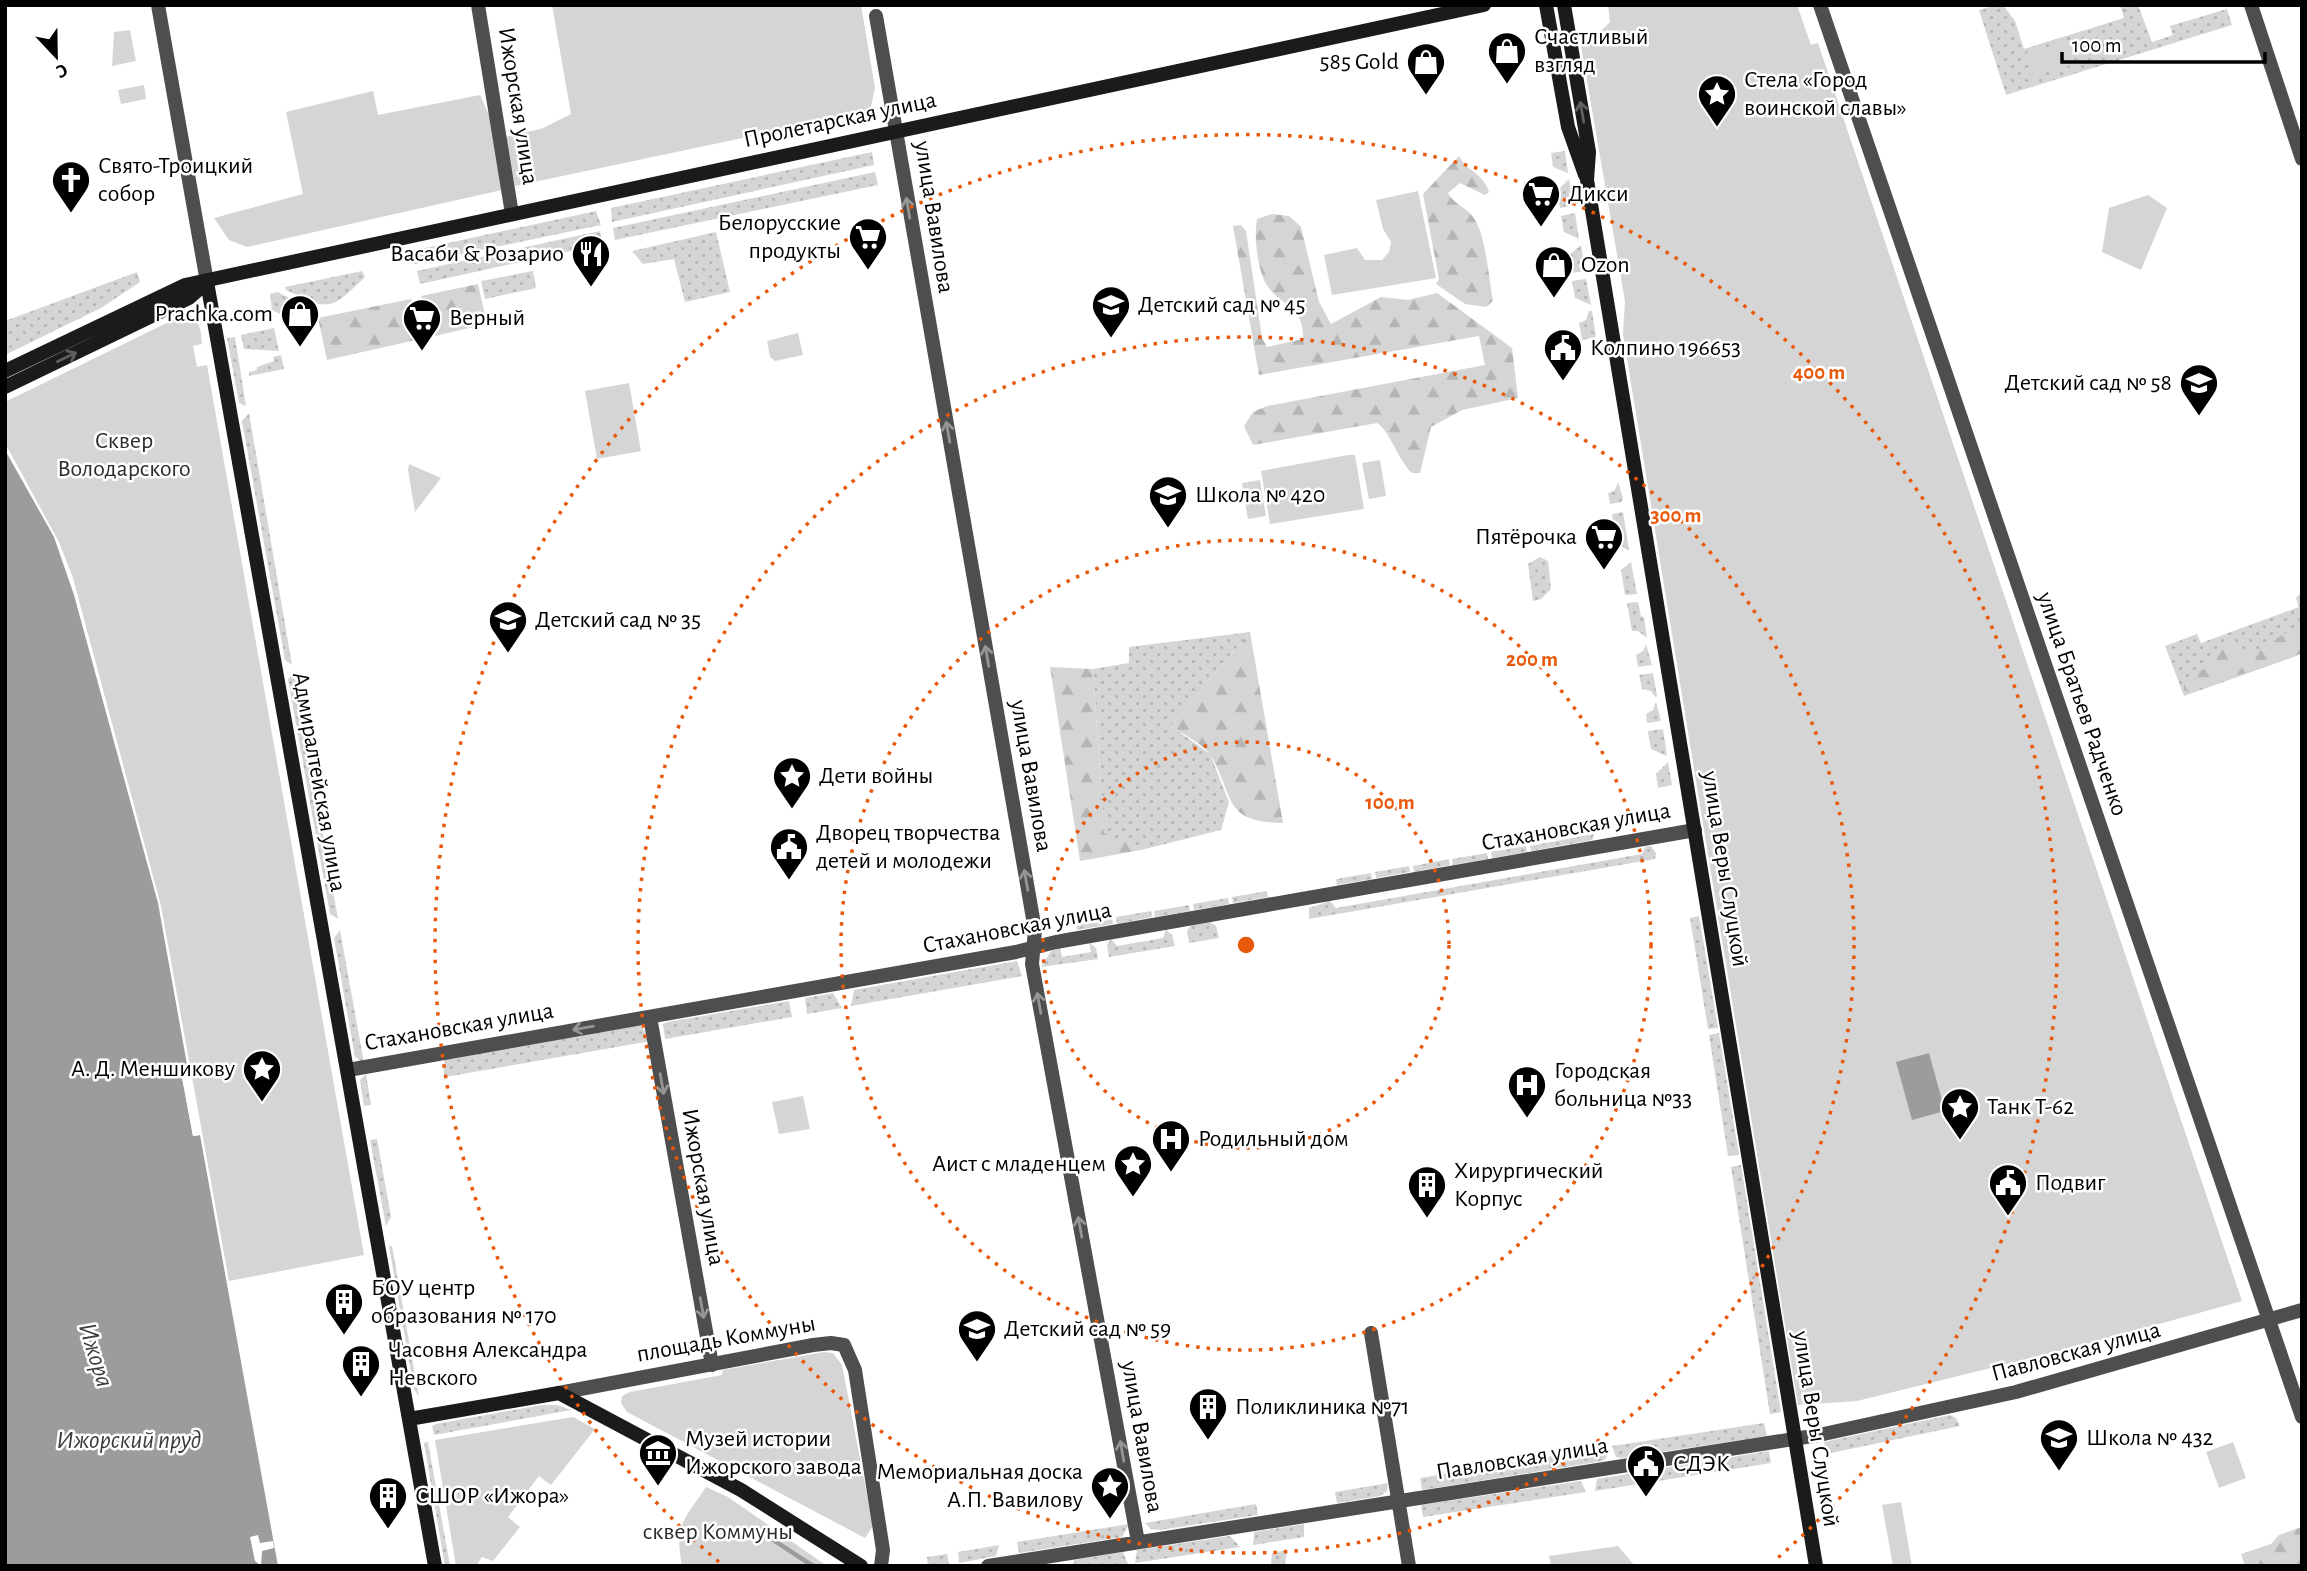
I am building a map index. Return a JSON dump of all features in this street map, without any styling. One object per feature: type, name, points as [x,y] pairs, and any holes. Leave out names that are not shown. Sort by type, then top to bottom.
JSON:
[{"type":"street","name":"Адмиралтейская улица","points":[[158,5],[435,1566]]},
{"type":"street","name":"Ижорская улица","points":[[478,5],[512,214]]},
{"type":"street","name":"Пролетарская улица","points":[[5,371],[176,289],[1484,5]]},
{"type":"street","name":"улица Веры Слуцкой","points":[[1546,5],[1568,127],[1587,180],[1816,1566]]},
{"type":"street","name":"улица Веры Слуцкой","points":[[1564,5],[1589,152],[1587,180]]},
{"type":"street","name":"улица Братьев Радченко","points":[[1820,5],[2302,1417]]},
{"type":"street","points":[[2251,5],[2302,159]]},
{"type":"street","name":"улица Вавилова","points":[[876,16],[1036,948],[1032,964],[1138,1542]]},
{"type":"street","name":"Пролетарская улица","points":[[5,387],[189,298],[207,282]]},
{"type":"street","name":"Стахановская улица","points":[[348,1070],[1695,830]]},
{"type":"street","name":"Ижорская улица","points":[[650,1017],[712,1366]]},
{"type":"street","name":"Павловская улица","points":[[988,1566],[1795,1439],[2016,1392],[2302,1310]]},
{"type":"street","points":[[1371,1333],[1409,1566]]},
{"type":"street","name":"площадь Коммуны","points":[[409,1419],[831,1343],[844,1345],[855,1370],[881,1538],[881,1566]]},
{"type":"street","points":[[559,1393],[741,1490],[861,1566]]},
{"type":"green space","points":[[552,5],[861,5],[875,88],[870,111],[515,186],[505,137],[541,129],[571,114]]},
{"type":"green space","points":[[1608,5],[1797,5],[1811,45],[1818,43],[2242,1301],[2087,1344],[1857,1401],[1798,1405],[1623,334],[1625,301],[1580,40],[1595,37],[1610,22]]},
{"type":"green space","points":[[2003,5],[2015,21],[2024,49],[2124,18],[2120,5],[2138,5],[2152,42],[2173,35],[2170,26],[2227,9],[2232,25],[2006,95],[1979,10]]},
{"type":"green space","points":[[130,30],[136,61],[112,66],[114,32]]},
{"type":"green space","points":[[2068,41],[2075,64],[2033,76],[2026,53]]},
{"type":"green space","points":[[144,85],[146,99],[121,104],[118,90]]},
{"type":"green space","points":[[373,91],[378,115],[480,95],[492,122],[502,190],[247,247],[229,240],[214,218],[303,194],[286,112]]},
{"type":"green space","points":[[1565,151],[1568,173],[1553,167],[1551,153]]},
{"type":"green space","points":[[872,152],[874,165],[612,222],[611,208]]},
{"type":"green space","points":[[1459,156],[1466,166],[1483,180],[1489,192],[1485,195],[1460,183],[1448,193],[1472,216],[1479,228],[1493,301],[1486,307],[1465,304],[1436,284],[1439,279],[1423,194]]},
{"type":"green space","points":[[875,172],[878,185],[615,240],[613,228]]},
{"type":"green space","points":[[1569,179],[1574,205],[1560,208],[1557,191]]},
{"type":"green space","points":[[1418,191],[1436,278],[1332,295],[1324,255],[1357,248],[1365,260],[1382,260],[1389,252],[1391,242],[1383,229],[1376,200]]},
{"type":"green space","points":[[2148,195],[2167,208],[2141,270],[2102,252],[2109,208]]},
{"type":"green space","points":[[596,211],[601,225],[414,264],[411,251]]},
{"type":"green space","points":[[1575,213],[1579,239],[1564,232],[1561,216]]},
{"type":"green space","points":[[1272,214],[1289,216],[1301,227],[1319,302],[1331,324],[1381,297],[1408,300],[1437,293],[1512,348],[1518,398],[1462,410],[1431,427],[1420,473],[1412,473],[1386,432],[1377,423],[1253,445],[1244,426],[1253,412],[1267,406],[1485,365],[1479,336],[1259,375],[1233,226],[1241,225],[1246,231],[1262,338],[1267,347],[1303,339],[1302,327],[1295,312],[1269,289],[1260,266],[1256,242],[1257,219]]},
{"type":"green space","points":[[600,231],[603,244],[420,284],[417,271]]},
{"type":"green space","points":[[716,232],[730,292],[685,302],[674,259],[643,264],[632,251]]},
{"type":"green space","points":[[1581,245],[1585,271],[1571,273],[1568,256]]},
{"type":"green space","points":[[362,271],[365,277],[336,302],[329,304],[312,302],[286,290],[285,287]]},
{"type":"green space","points":[[533,271],[536,288],[485,299],[481,281]]},
{"type":"green space","points":[[137,272],[140,282],[101,308],[5,355],[5,321]]},
{"type":"green space","points":[[1586,279],[1591,305],[1575,298],[1572,281]]},
{"type":"green space","points":[[478,284],[487,324],[430,337],[421,296]]},
{"type":"green space","points":[[278,292],[306,308],[280,314],[272,310],[270,294]]},
{"type":"green space","points":[[411,299],[420,339],[327,360],[318,318]]},
{"type":"green space","points":[[1589,311],[1592,311],[1596,337],[1582,340],[1579,323],[1586,320]]},
{"type":"green space","name":"Сквер Володарского","points":[[189,315],[196,320],[201,331],[202,344],[193,346],[197,367],[207,365],[364,1255],[229,1281],[161,906],[73,578],[59,542],[5,443],[5,402],[181,316]]},
{"type":"green space","points":[[274,328],[279,351],[244,349],[241,335]]},
{"type":"green space","points":[[798,333],[803,355],[775,361],[770,357],[767,341]]},
{"type":"green space","points":[[235,337],[246,406],[239,403],[227,338]]},
{"type":"green space","points":[[281,355],[284,369],[249,376],[249,372]]},
{"type":"green space","points":[[629,383],[641,451],[597,459],[585,391]]},
{"type":"green space","points":[[249,413],[292,665],[285,660],[242,421]]},
{"type":"green space","points":[[1355,455],[1364,509],[1270,524],[1261,471]]},
{"type":"green space","points":[[1380,460],[1386,496],[1369,499],[1362,463]]},
{"type":"green space","points":[[409,464],[441,478],[415,512],[408,470]]},
{"type":"green space","points":[[1260,480],[1266,516],[1248,519],[1242,483]]},
{"type":"green space","points":[[1618,482],[1623,498],[1621,502],[1610,504],[1608,493],[1615,490]]},
{"type":"green space","points":[[1623,512],[1629,550],[1617,545],[1612,514]]},
{"type":"green space","points":[[1540,557],[1548,561],[1551,589],[1541,599],[1533,601],[1528,564]]},
{"type":"green space","points":[[1631,562],[1637,594],[1625,595],[1621,570]]},
{"type":"green space","points":[[2302,592],[2302,654],[2184,696],[2165,646],[2197,634],[2201,643],[2299,607],[2296,598]]},
{"type":"green space","points":[[1638,602],[1641,616],[1644,617],[1647,638],[1638,631],[1632,631],[1627,603]]},
{"type":"green space","points":[[2302,623],[2302,653],[2189,692],[2184,690],[2184,683],[2209,665],[2222,644],[2229,641],[2249,653],[2254,652]]},
{"type":"green space","points":[[1250,632],[1171,726],[1210,754],[1229,802],[1221,830],[1141,850],[1104,834],[1093,669],[1129,663],[1129,647]]},
{"type":"green space","points":[[1250,632],[1283,823],[1263,822],[1240,812],[1228,795],[1208,752],[1171,726]]},
{"type":"green space","points":[[1646,644],[1652,665],[1638,667],[1636,655],[1643,651]]},
{"type":"green space","points":[[1050,667],[1093,669],[1104,833],[1141,850],[1080,861]]},
{"type":"green space","points":[[294,673],[338,919],[330,914],[288,679]]},
{"type":"green space","points":[[1653,673],[1655,697],[1651,691],[1642,689],[1639,675]]},
{"type":"green space","points":[[1656,702],[1661,721],[1647,723],[1646,714],[1653,710]]},
{"type":"green space","points":[[1663,729],[1667,756],[1651,749],[1648,731]]},
{"type":"green space","points":[[1668,762],[1672,785],[1658,788],[1656,774]]},
{"type":"green space","points":[[1594,834],[1592,840],[1531,851],[1530,846]]},
{"type":"green space","points":[[1526,846],[1527,852],[1492,858],[1491,852]]},
{"type":"green space","points":[[1651,846],[1656,853],[1655,859],[1309,919],[1309,908],[1330,901],[1336,908],[1642,854],[1645,847]]},
{"type":"green space","points":[[1487,853],[1488,859],[1453,865],[1452,859]]},
{"type":"green space","points":[[1449,859],[1450,865],[1414,872],[1413,866]]},
{"type":"green space","points":[[1409,866],[1410,872],[1376,878],[1375,872]]},
{"type":"green space","points":[[1371,873],[1372,879],[1337,885],[1336,879]]},
{"type":"green space","points":[[1267,891],[1268,897],[1233,903],[1232,897]]},
{"type":"green space","points":[[1228,898],[1229,904],[1194,910],[1193,904]]},
{"type":"green space","points":[[1189,905],[1190,911],[1155,917],[1154,911]]},
{"type":"green space","points":[[1151,911],[1152,917],[1117,924],[1116,917]]},
{"type":"green space","points":[[1699,916],[1718,1028],[1708,1029],[1690,918]]},
{"type":"green space","points":[[1112,918],[1113,924],[1077,930],[1076,924]]},
{"type":"green space","points":[[1210,922],[1216,926],[1219,938],[1189,943],[1187,931],[1191,925]]},
{"type":"green space","points":[[1166,929],[1172,935],[1175,946],[1109,957],[1107,945],[1111,939],[1117,946],[1163,938]]},
{"type":"green space","points":[[340,930],[364,1063],[355,1057],[334,938]]},
{"type":"green space","points":[[1089,942],[1096,948],[1098,959],[1041,967],[1051,951],[1060,948],[1062,957],[1091,952]]},
{"type":"green space","points":[[1017,961],[1022,976],[851,1006],[854,990]]},
{"type":"green space","points":[[833,993],[842,1008],[807,1014],[805,998]]},
{"type":"green space","points":[[789,1001],[792,1017],[665,1039],[663,1024],[668,1022]]},
{"type":"green space","points":[[639,1023],[651,1041],[445,1077],[443,1066],[446,1058]]},
{"type":"green space","points":[[1719,1033],[1739,1155],[1728,1156],[1709,1035]]},
{"type":"green space","points":[[366,1074],[371,1105],[364,1106],[360,1080]]},
{"type":"green space","points":[[803,1096],[810,1129],[779,1134],[772,1102]]},
{"type":"green space","points":[[377,1139],[391,1217],[386,1226],[370,1140]]},
{"type":"green space","points":[[1741,1165],[1781,1412],[1770,1414],[1731,1167]]},
{"type":"green space","points":[[389,1246],[392,1246],[419,1397],[414,1389]]},
{"type":"green space","points":[[824,1352],[833,1353],[842,1365],[873,1526],[865,1538],[627,1412],[621,1403],[622,1396],[630,1392],[722,1375],[723,1370]]},
{"type":"green space","points":[[541,1405],[557,1405],[571,1410],[434,1435],[432,1426],[436,1424]]},
{"type":"green space","points":[[1950,1415],[1956,1418],[1960,1426],[1826,1454],[1824,1442]]},
{"type":"green space","points":[[573,1417],[595,1429],[551,1485],[539,1476],[508,1517],[520,1527],[493,1561],[482,1557],[476,1566],[456,1566],[435,1440]]},
{"type":"green space","points":[[1764,1423],[1767,1436],[1621,1458],[1616,1457],[1612,1446]]},
{"type":"green space","points":[[428,1442],[450,1566],[445,1566],[424,1443]]},
{"type":"green space","points":[[2233,1442],[2246,1478],[2219,1488],[2206,1452]]},
{"type":"green space","points":[[1607,1447],[1607,1457],[1603,1461],[1422,1490],[1420,1478]]},
{"type":"green space","points":[[1769,1451],[1771,1463],[1595,1491],[1597,1479]]},
{"type":"green space","points":[[1581,1481],[1586,1492],[1423,1517],[1421,1505]]},
{"type":"green space","points":[[1388,1483],[1387,1491],[1380,1496],[1337,1503],[1335,1492]]},
{"type":"green space","name":"сквер Коммуны","points":[[706,1487],[728,1497],[827,1566],[682,1566],[680,1532]]},
{"type":"green space","points":[[1901,1502],[1912,1566],[1893,1566],[1882,1505]]},
{"type":"green space","points":[[1256,1504],[1258,1515],[1160,1530],[1151,1529],[1145,1523]]},
{"type":"green space","points":[[1129,1524],[1122,1537],[1019,1553],[1017,1542]]},
{"type":"green space","points":[[1304,1524],[1304,1537],[1253,1545],[1254,1532]]},
{"type":"green space","points":[[2302,1527],[2302,1566],[2245,1566],[2241,1554],[2271,1544],[2279,1535]]},
{"type":"green space","points":[[1230,1536],[1240,1547],[1135,1563],[1137,1550]]},
{"type":"green space","points":[[999,1545],[996,1556],[959,1563],[958,1552]]},
{"type":"green space","points":[[1618,1546],[1635,1566],[1551,1566],[1549,1556]]},
{"type":"green space","points":[[1287,1550],[1285,1566],[1271,1566],[1272,1553]]},
{"type":"green space","points":[[1123,1552],[1128,1564],[1073,1566],[1074,1560]]},
{"type":"green space","points":[[947,1554],[949,1564],[928,1566],[927,1557]]},
{"type":"water","name":"Ижорский пруд","points":[[5,450],[54,537],[74,595],[158,903],[188,1070],[181,1072],[193,1136],[200,1135],[278,1566],[5,1566]]},
{"type":"water","points":[[1929,1053],[1945,1111],[1912,1120],[1896,1062]]},
{"type":"pier","points":[[188,1070],[189,1074],[185,1075],[196,1132],[200,1131],[200,1135],[193,1136],[181,1072]]},
{"type":"pier","points":[[258,1535],[260,1543],[273,1541],[274,1548],[262,1551],[261,1566],[255,1561],[250,1537]]},
{"type":"waterway","points":[[755,1528],[813,1566]]},
{"type":"place","name":"Счастливый взгляд","points":[[1507,85]]},
{"type":"place","name":"585 Gold","points":[[1426,96]]},
{"type":"place","name":"Стела «Город воинской славы»","points":[[1717,128]]},
{"type":"place","name":"Свято-Троицкий собор","points":[[71,214]]},
{"type":"place","name":"Дикси","points":[[1541,228]]},
{"type":"place","name":"Белорусские продукты","points":[[868,271]]},
{"type":"place","name":"Васаби & Розарио","points":[[591,288]]},
{"type":"place","name":"Ozon","points":[[1554,299]]},
{"type":"place","name":"Детский сад № 45","points":[[1111,339]]},
{"type":"place","name":"Prachka.com","points":[[300,348]]},
{"type":"place","name":"Верный","points":[[422,352]]},
{"type":"place","name":"Колпино 196653","points":[[1563,382]]},
{"type":"place","name":"Детский сад № 58","points":[[2199,417]]},
{"type":"place","name":"Школа № 420","points":[[1168,529]]},
{"type":"place","name":"Пятёрочка","points":[[1604,571]]},
{"type":"place","name":"Детский сад № 35","points":[[508,654]]},
{"type":"place","name":"Дети войны","points":[[792,810]]},
{"type":"place","name":"Дворец творчества детей и молодежи","points":[[789,881]]},
{"type":"place","name":"А. Д. Меншикову","points":[[262,1103]]},
{"type":"place","name":"Городская больница №33","points":[[1527,1119]]},
{"type":"place","name":"Танк Т-62","points":[[1960,1141]]},
{"type":"place","name":"Родильный дом","points":[[1171,1173]]},
{"type":"place","name":"Аист с младенцем","points":[[1133,1198]]},
{"type":"place","name":"Подвиг","points":[[2008,1217]]},
{"type":"place","name":"Хирургический Корпус","points":[[1427,1219]]},
{"type":"place","name":"БОУ центр образования № 170","points":[[344,1336]]},
{"type":"place","name":"Детский сад № 59","points":[[977,1363]]},
{"type":"place","name":"Часовня Александра Невского","points":[[361,1398]]},
{"type":"place","name":"Поликлиника №71","points":[[1208,1441]]},
{"type":"place","name":"Школа № 432","points":[[2059,1472]]},
{"type":"place","name":"Музей истории Ижорского завода","points":[[658,1487]]},
{"type":"place","name":"СДЭК","points":[[1646,1498]]},
{"type":"place","name":"Мемориальная доска А.П. Вавилову","points":[[1110,1520]]},
{"type":"place","name":"СШОР «Ижора»","points":[[388,1530]]},
{"type":"water label","name":"Ижора","points":[[96,1355]]}]
